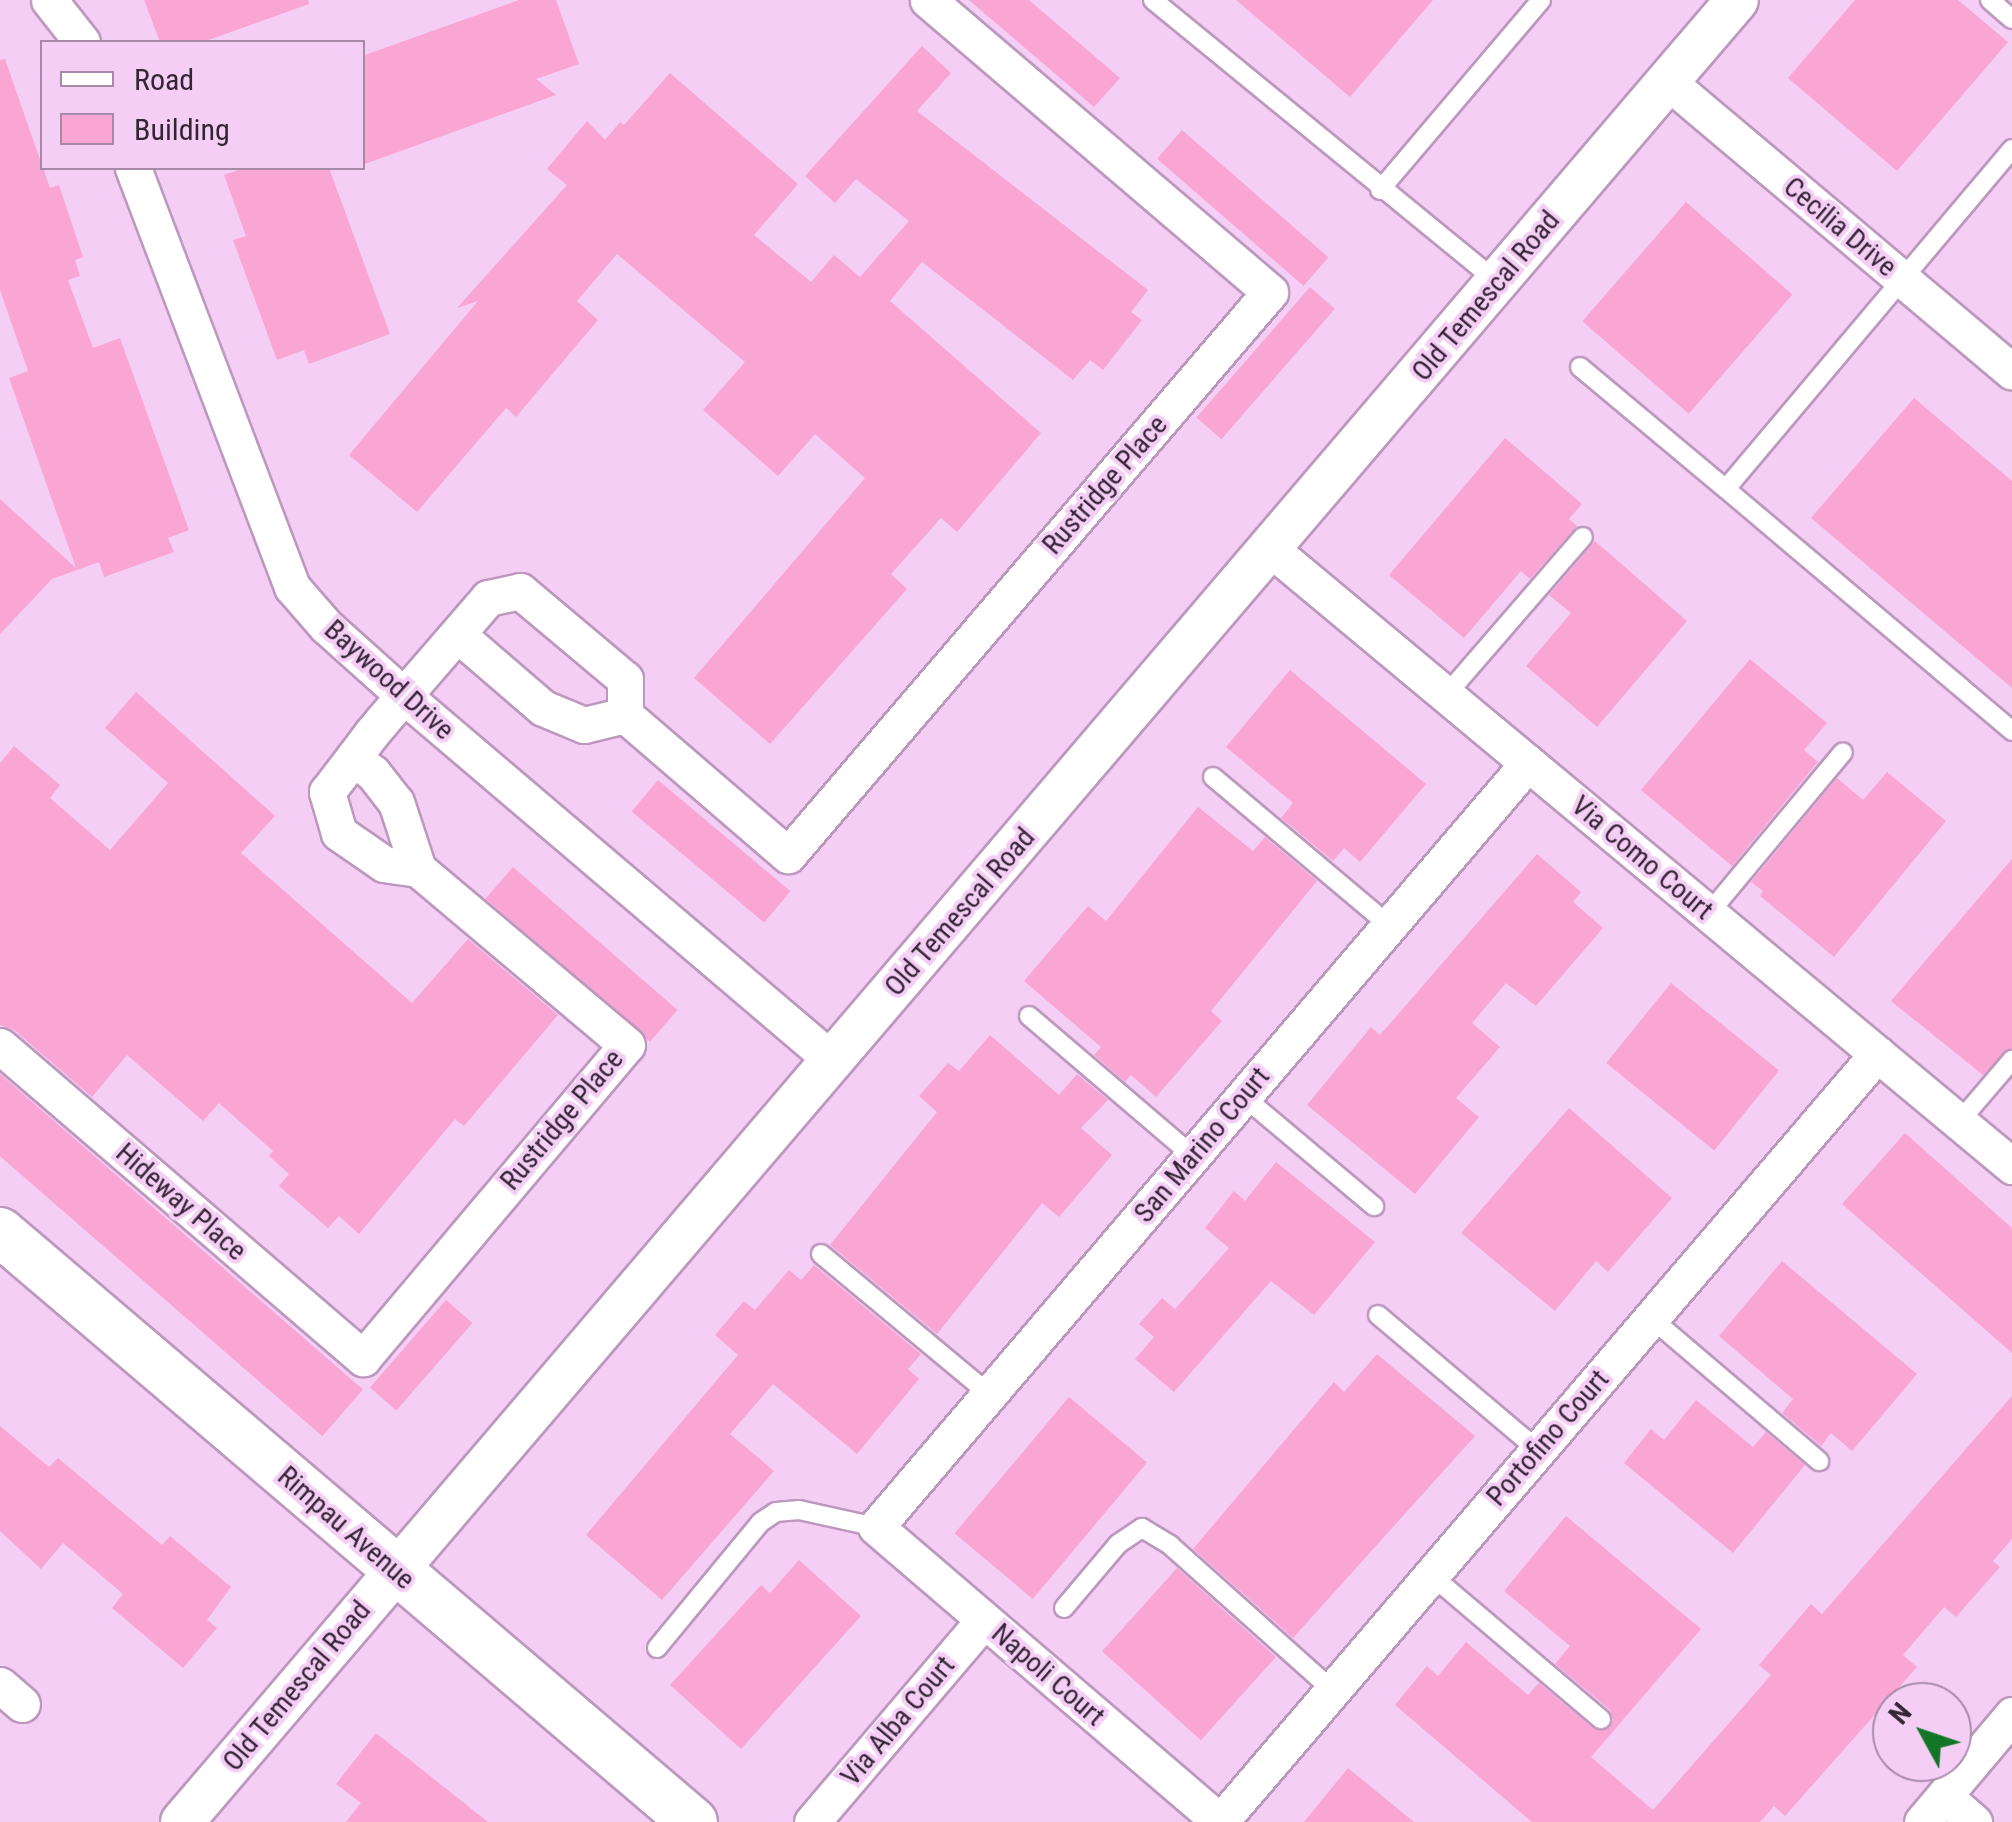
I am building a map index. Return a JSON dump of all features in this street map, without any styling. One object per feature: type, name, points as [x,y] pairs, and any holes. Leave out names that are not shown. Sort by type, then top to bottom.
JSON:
[{"type":"main road","name":"Rimpau Avenue","points":[[0,1232],[693,1822]]},
{"type":"street","points":[[49,0],[80,40]]},
{"type":"street","name":"Rustridge Place","points":[[363,1358],[626,1045],[418,869],[384,864],[339,833],[327,792],[403,695],[488,598],[520,591],[625,680],[624,715],[788,855],[1270,292],[928,0]]},
{"type":"street","name":"Old Temescal Road","points":[[183,1822],[1272,550],[1737,0]]},
{"type":"street","name":"Cecilia Drive","points":[[1667,81],[2012,372]]},
{"type":"street","name":"Baywood Drive","points":[[134,170],[292,587],[326,626],[403,695],[832,1060]]},
{"type":"street","name":"Via Como Court","points":[[1272,550],[2012,1166]]},
{"type":"street","points":[[457,634],[543,708],[584,725],[624,715]]},
{"type":"street","points":[[353,758],[373,773],[396,802],[418,869]]},
{"type":"street","name":"San Marino Court","points":[[876,1527],[1528,763]]},
{"type":"street","name":"Hideway Place","points":[[0,1046],[363,1358]]},
{"type":"street","name":"Portofino Court","points":[[1220,1822],[1877,1054]]},
{"type":"street","name":"Napoli Court","points":[[876,1527],[1220,1822]]},
{"type":"street","name":"Via Alba Court","points":[[812,1822],[984,1620]]},
{"type":"street","points":[[1974,1822],[1933,1809],[2012,1716]]},
{"type":"lane","points":[[1153,0],[1380,190],[1498,282]]},
{"type":"lane","points":[[1380,190],[1542,0]]},
{"type":"lane","points":[[1990,0],[2012,19]]},
{"type":"lane","points":[[1726,488],[2012,149]]},
{"type":"lane","points":[[1580,367],[2012,731]]},
{"type":"lane","points":[[1446,695],[1583,537]]},
{"type":"lane","points":[[1709,913],[1843,752]]},
{"type":"lane","points":[[1213,777],[1389,925]]},
{"type":"lane","points":[[1028,1016],[1193,1156]]},
{"type":"lane","points":[[1959,1122],[2012,1060]]},
{"type":"lane","points":[[1244,1096],[1374,1206]]},
{"type":"lane","points":[[822,1254],[989,1394]]},
{"type":"lane","points":[[1378,1315],[1538,1450]]},
{"type":"lane","points":[[1650,1318],[1819,1461]]},
{"type":"lane","points":[[657,1648],[762,1522],[776,1512],[799,1510],[876,1527]]},
{"type":"lane","points":[[1064,1608],[1118,1544],[1142,1528],[1170,1545],[1332,1690]]},
{"type":"lane","points":[[1431,1574],[1601,1720]]},
{"type":"building","points":[[144,0],[308,0],[309,4],[209,40],[159,40]]},
{"type":"building","points":[[519,0],[556,0],[579,64],[536,79],[556,95],[365,164],[365,55]]},
{"type":"building","points":[[969,0],[1029,0],[1120,78],[1094,107]]},
{"type":"building","points":[[1236,0],[1433,0],[1350,97]]},
{"type":"building","points":[[1855,0],[1958,0],[2008,42],[1897,171],[1788,78]]},
{"type":"building","points":[[922,46],[951,73],[917,111],[1148,290],[1131,312],[1142,320],[1103,370],[1090,360],[1073,380],[922,262],[890,301],[1041,433],[957,532],[941,518],[891,574],[907,589],[770,744],[694,678],[865,478],[815,434],[778,476],[703,410],[745,362],[617,254],[577,301],[598,320],[516,417],[506,408],[417,512],[349,455],[478,301],[457,308],[567,185],[547,169],[587,121],[605,140],[620,122],[624,125],[670,73],[798,184],[754,235],[811,282],[834,255],[860,277],[909,221],[856,179],[835,203],[805,176]]},
{"type":"building","points":[[5,59],[40,159],[40,170],[44,170],[50,188],[59,185],[83,257],[75,260],[80,276],[68,280],[93,348],[120,338],[189,530],[168,538],[174,552],[104,577],[99,562],[52,579],[0,634],[0,499],[76,568],[9,378],[28,371],[0,290],[0,60]]},
{"type":"building","points":[[1182,130],[1328,257],[1303,286],[1157,159]]},
{"type":"building","points":[[238,170],[330,170],[390,334],[309,364],[304,350],[277,360],[233,240],[246,236],[224,175]]},
{"type":"building","points":[[1686,202],[1792,295],[1689,414],[1582,321]]},
{"type":"building","points":[[1310,287],[1335,309],[1221,439],[1197,418]]},
{"type":"building","points":[[1914,398],[2012,481],[2012,688],[1811,518]]},
{"type":"building","points":[[1505,438],[1582,504],[1569,519],[1577,526],[1530,579],[1521,571],[1464,638],[1389,575]]},
{"type":"building","points":[[1595,541],[1687,621],[1597,727],[1526,666],[1571,613],[1549,595]]},
{"type":"building","points":[[1750,659],[1827,723],[1804,750],[1818,762],[1732,866],[1641,790]]},
{"type":"building","points":[[1290,670],[1426,784],[1360,862],[1344,848],[1333,861],[1281,818],[1293,803],[1226,747]]},
{"type":"building","points":[[136,692],[275,816],[241,853],[412,1003],[468,939],[558,1015],[464,1126],[455,1119],[359,1234],[339,1216],[328,1228],[279,1186],[289,1174],[269,1156],[273,1151],[219,1103],[203,1121],[127,1055],[92,1097],[14,1030],[0,1025],[0,763],[14,746],[60,785],[50,798],[110,850],[168,783],[105,728]]},
{"type":"building","points":[[1887,772],[1946,821],[1834,957],[1760,896],[1763,891],[1751,882],[1837,778],[1863,800]]},
{"type":"building","points":[[658,780],[791,891],[764,923],[632,811]]},
{"type":"building","points":[[1198,807],[1253,851],[1265,837],[1317,881],[1211,1011],[1222,1021],[1156,1097],[1131,1075],[1125,1082],[1094,1055],[1101,1047],[1024,981],[1088,906],[1106,921]]},
{"type":"building","points":[[1537,854],[1581,892],[1573,902],[1603,928],[1536,1006],[1506,983],[1472,1023],[1500,1047],[1456,1098],[1479,1117],[1415,1194],[1307,1105],[1371,1027],[1380,1035]]},
{"type":"building","points":[[2012,859],[2012,1048],[1983,1075],[1891,1001]]},
{"type":"building","points":[[513,867],[678,1010],[650,1042],[485,899]]},
{"type":"building","points":[[1671,983],[1779,1070],[1714,1151],[1606,1063]]},
{"type":"building","points":[[990,1035],[1059,1095],[1077,1074],[1108,1100],[1081,1128],[1112,1155],[1059,1217],[1042,1203],[937,1334],[830,1245],[937,1112],[919,1096],[948,1063],[959,1071]]},
{"type":"building","points":[[0,1074],[363,1390],[322,1436],[0,1156]]},
{"type":"building","points":[[1569,1108],[1672,1198],[1608,1272],[1596,1261],[1555,1311],[1461,1233]]},
{"type":"building","points":[[1905,1133],[2012,1228],[2012,1353],[1842,1204]]},
{"type":"building","points":[[1276,1162],[1375,1242],[1314,1315],[1271,1281],[1174,1392],[1135,1359],[1154,1337],[1139,1324],[1162,1298],[1175,1309],[1229,1248],[1205,1228],[1234,1191],[1245,1201]]},
{"type":"building","points":[[1782,1261],[1917,1374],[1852,1451],[1831,1433],[1821,1446],[1782,1413],[1793,1399],[1719,1336]]},
{"type":"building","points":[[814,1265],[921,1354],[908,1369],[919,1379],[857,1454],[773,1384],[730,1434],[774,1471],[662,1600],[586,1535],[738,1355],[715,1335],[744,1301],[755,1310],[789,1270],[801,1280]]},
{"type":"building","points":[[446,1300],[472,1323],[396,1411],[370,1388]]},
{"type":"building","points":[[1377,1354],[1475,1436],[1293,1638],[1193,1549],[1334,1382],[1344,1392]]},
{"type":"building","points":[[2012,1396],[2012,1539],[1993,1561],[2000,1567],[1956,1617],[1944,1607],[1903,1655],[1917,1667],[1904,1682],[1872,1682],[1872,1718],[1785,1816],[1774,1806],[1760,1822],[1532,1822],[1395,1705],[1427,1666],[1438,1676],[1466,1642],[1528,1695],[1539,1683],[1594,1729],[1610,1728],[1610,1710],[1555,1664],[1570,1646],[1504,1591],[1566,1516],[1701,1629],[1591,1757],[1653,1810],[1771,1675],[1759,1665],[1811,1604],[1822,1614]]},
{"type":"building","points":[[1069,1397],[1147,1463],[1033,1599],[955,1533]]},
{"type":"building","points":[[1696,1400],[1753,1447],[1766,1432],[1805,1465],[1733,1553],[1624,1463],[1651,1429],[1664,1440]]},
{"type":"building","points":[[0,1426],[49,1467],[58,1458],[162,1545],[170,1536],[231,1587],[207,1620],[217,1628],[183,1668],[112,1608],[123,1594],[63,1543],[41,1569],[0,1531]]},
{"type":"building","points":[[799,1560],[861,1616],[741,1749],[670,1685],[761,1585],[770,1593]]},
{"type":"building","points":[[1177,1568],[1276,1657],[1201,1740],[1102,1651]]},
{"type":"building","points":[[376,1733],[488,1822],[346,1822],[361,1803],[336,1784]]},
{"type":"building","points":[[1348,1768],[1414,1822],[1304,1822]]}]
